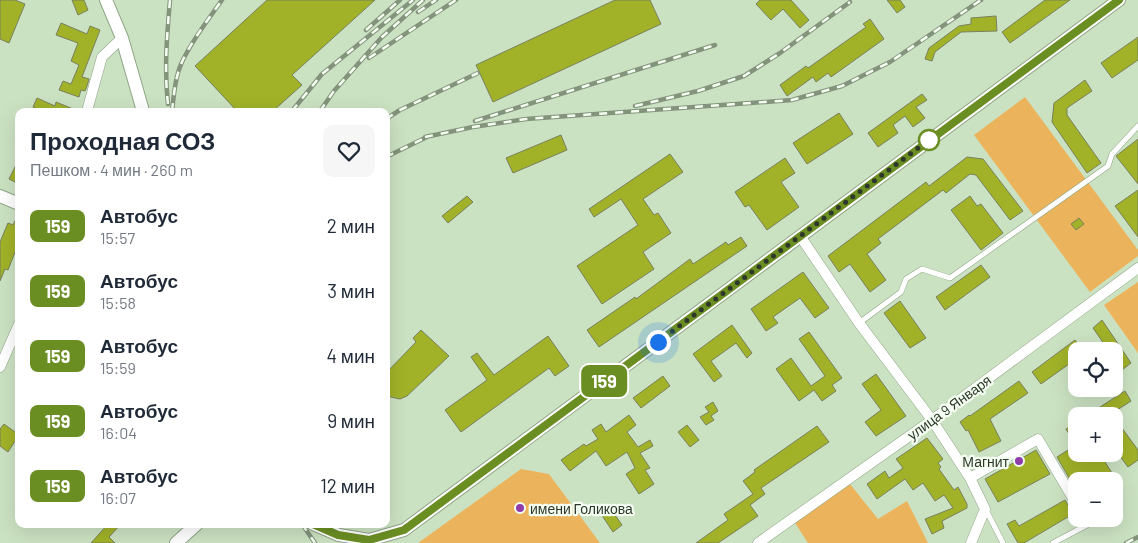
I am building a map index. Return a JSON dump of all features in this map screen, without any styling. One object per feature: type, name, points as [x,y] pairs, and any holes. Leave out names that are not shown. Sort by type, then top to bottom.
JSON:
[{"type":"street","points":[[106,0],[122,38],[142,108]]},
{"type":"street","points":[[322,528],[338,535],[369,540],[404,530],[1119,0]]},
{"type":"street","points":[[88,108],[102,58],[122,38]]},
{"type":"street","points":[[0,196],[15,202]]},
{"type":"street","points":[[800,236],[859,323],[932,420],[970,478],[985,509],[972,543]]},
{"type":"street","name":"улица 9 Января","points":[[758,543],[932,420],[1138,268]]},
{"type":"street","points":[[0,367],[15,333]]},
{"type":"street","points":[[970,478],[1038,440],[1068,490]]},
{"type":"street","points":[[176,543],[193,528]]},
{"type":"lane","points":[[859,323],[901,292],[906,280],[922,269],[950,278],[1108,166],[1112,154],[1138,126]]},
{"type":"lane","points":[[985,509],[1004,543]]},
{"type":"lane","points":[[1053,543],[1083,527]]},
{"type":"shaded area","points":[[1025,97],[1138,250],[1138,256],[1090,292],[974,135]]},
{"type":"shaded area","points":[[1138,282],[1138,353],[1104,305]]},
{"type":"shaded area","name":"имени Голикова","points":[[521,469],[549,474],[600,543],[418,543]]},
{"type":"shaded area","points":[[850,484],[878,519],[907,501],[928,543],[808,543],[795,523]]},
{"type":"building","points":[[0,0],[15,0],[25,4],[9,43],[0,39]]},
{"type":"building","points":[[72,0],[84,0],[88,10],[78,15]]},
{"type":"building","points":[[267,0],[375,0],[292,75],[302,85],[276,108],[234,108],[195,66]]},
{"type":"building","points":[[615,0],[650,0],[661,24],[493,102],[476,65]]},
{"type":"building","points":[[760,0],[791,0],[809,20],[800,28],[783,9],[771,20],[756,4]]},
{"type":"building","points":[[887,0],[900,0],[905,7],[897,13]]},
{"type":"building","points":[[1045,0],[1070,0],[1010,43],[1002,32]]},
{"type":"building","points":[[996,16],[997,31],[961,32],[935,52],[932,61],[925,59],[929,48],[959,26],[971,24],[971,18]]},
{"type":"building","points":[[870,19],[884,39],[831,77],[828,73],[816,82],[813,77],[787,96],[780,85],[806,66],[808,68],[866,27],[863,24]]},
{"type":"building","points":[[61,23],[87,34],[90,26],[100,30],[82,77],[89,79],[87,86],[85,91],[81,90],[79,97],[59,90],[63,81],[71,84],[79,65],[71,61],[78,43],[56,35]]},
{"type":"building","points":[[1138,37],[1138,60],[1112,78],[1101,63]]},
{"type":"building","points":[[1085,80],[1092,91],[1067,108],[1067,115],[1101,163],[1087,173],[1052,122],[1054,103]]},
{"type":"building","points":[[922,94],[927,100],[916,107],[925,118],[913,127],[905,116],[893,125],[898,133],[878,147],[868,133]]},
{"type":"building","points":[[37,98],[55,106],[56,102],[71,108],[35,108],[33,107]]},
{"type":"building","points":[[839,113],[853,134],[807,164],[793,143]]},
{"type":"building","points":[[561,135],[567,150],[513,173],[506,158]]},
{"type":"building","points":[[1138,139],[1138,184],[1116,156]]},
{"type":"building","points":[[670,154],[683,172],[643,199],[654,215],[658,213],[671,233],[643,252],[654,269],[602,304],[577,266],[638,225],[621,199],[594,217],[589,209]]},
{"type":"building","points":[[967,157],[983,159],[1023,211],[1010,220],[976,175],[970,174],[946,193],[943,190],[878,239],[881,243],[867,254],[886,280],[870,292],[850,264],[839,272],[828,256],[926,182],[929,186]]},
{"type":"building","points":[[785,158],[795,173],[781,182],[799,207],[767,230],[749,205],[745,207],[735,192]]},
{"type":"building","points":[[15,167],[15,182],[9,179]]},
{"type":"building","points":[[1138,190],[1138,237],[1115,206]]},
{"type":"building","points":[[467,196],[473,202],[448,223],[442,216]]},
{"type":"building","points":[[970,196],[977,206],[981,204],[1003,233],[981,250],[951,210]]},
{"type":"building","points":[[1079,218],[1084,224],[1076,230],[1071,224]]},
{"type":"building","points":[[15,221],[15,252],[8,270],[5,269],[0,281],[0,242],[8,223],[13,225]]},
{"type":"building","points":[[741,237],[747,246],[599,347],[587,330],[635,297],[636,299],[690,259],[693,264],[726,242],[728,245]]},
{"type":"building","points":[[981,265],[990,277],[945,310],[936,297]]},
{"type":"building","points":[[803,272],[829,308],[815,318],[800,298],[773,317],[778,323],[766,331],[751,309]]},
{"type":"building","points":[[900,301],[926,338],[910,348],[884,313]]},
{"type":"building","points":[[1102,320],[1117,342],[1103,342],[1093,328]]},
{"type":"building","points":[[732,325],[752,353],[747,358],[736,343],[711,361],[722,376],[714,382],[693,354]]},
{"type":"building","points":[[421,330],[449,356],[407,396],[400,399],[390,397],[390,369],[416,342],[413,338]]},
{"type":"building","points":[[809,332],[842,378],[832,385],[836,391],[822,401],[814,390],[799,401],[776,369],[791,358],[811,386],[825,376],[799,339]]},
{"type":"building","points":[[548,336],[569,366],[555,376],[549,368],[461,432],[445,410],[487,380],[471,357],[477,353],[494,375]]},
{"type":"building","points":[[1068,345],[1068,365],[1041,384],[1032,372]]},
{"type":"building","points":[[1123,351],[1131,363],[1123,369]]},
{"type":"building","points":[[876,374],[906,416],[876,436],[865,422],[881,410],[862,384]]},
{"type":"building","points":[[663,376],[670,386],[641,408],[633,398]]},
{"type":"building","points":[[1019,381],[1028,393],[990,419],[1001,441],[979,452],[968,430],[966,431],[960,422]]},
{"type":"building","points":[[1125,391],[1131,401],[1122,407],[1100,407],[1116,397],[1123,397]]},
{"type":"building","points":[[713,402],[718,411],[711,416],[714,420],[706,425],[700,417],[709,412],[705,407]]},
{"type":"building","points":[[629,415],[636,425],[627,432],[638,447],[650,440],[653,446],[640,453],[650,468],[645,470],[654,484],[639,494],[626,474],[635,468],[627,452],[606,466],[596,451],[570,471],[561,460],[584,444],[586,446],[598,439],[592,430],[601,424],[606,432]]},
{"type":"building","points":[[4,424],[15,432],[15,441],[8,452],[0,446],[0,429]]},
{"type":"building","points":[[687,425],[699,440],[690,447],[678,432]]},
{"type":"building","points":[[817,426],[829,442],[761,488],[765,494],[750,505],[758,516],[718,543],[696,543],[728,520],[724,514],[753,494],[743,481],[755,472],[754,470]]},
{"type":"building","points":[[1123,429],[1138,450],[1138,460],[1128,467],[1123,460]]},
{"type":"building","points":[[927,438],[943,459],[938,463],[941,467],[939,469],[954,490],[958,487],[967,504],[967,508],[942,521],[944,528],[932,534],[925,519],[953,508],[944,495],[935,501],[923,483],[913,490],[905,479],[877,499],[867,484],[885,471],[889,478],[903,468],[896,459]]},
{"type":"building","points":[[1036,450],[1050,474],[998,502],[985,479]]},
{"type":"building","points":[[1068,450],[1068,462],[1105,462],[1111,472],[1068,472],[1068,476],[1057,457]]},
{"type":"building","points":[[1065,500],[1068,505],[1068,517],[1024,543],[1018,543],[1007,524],[1015,520],[1019,526]]},
{"type":"building","points":[[608,505],[622,525],[613,532],[599,511]]},
{"type":"building","points":[[104,528],[117,528],[109,537],[115,543],[91,543]]},
{"type":"railway","points":[[168,104],[166,65],[170,0]]},
{"type":"railway","points":[[172,108],[176,80],[182,62],[195,38],[222,0]]},
{"type":"railway","points":[[366,30],[400,0]]},
{"type":"railway","points":[[294,108],[322,74],[413,0]]},
{"type":"railway","points":[[322,108],[334,91],[382,37],[423,0]]},
{"type":"railway","points":[[418,12],[436,0]]},
{"type":"railway","points":[[369,58],[456,0]]},
{"type":"railway","points":[[425,137],[526,119],[792,100],[842,86],[890,62],[981,0]]},
{"type":"railway","points":[[635,106],[698,91],[744,76],[780,53],[850,2]]},
{"type":"railway","points":[[475,121],[715,45]]},
{"type":"railway","points":[[390,116],[478,73]]},
{"type":"railway","points":[[390,155],[429,136]]},
{"type":"railway","points":[[305,528],[315,543]]},
{"type":"railway","points":[[1126,543],[1138,537]]},
{"type":"bus line","name":"159","points":[[322,528],[338,535],[369,540],[404,530],[1119,0]]},
{"type":"place","name":"Магнит","points":[[1019,461]]},
{"type":"place","name":"имени Голикова","points":[[520,508]]},
{"type":"route","points":[[658,342],[929,140]]}]
